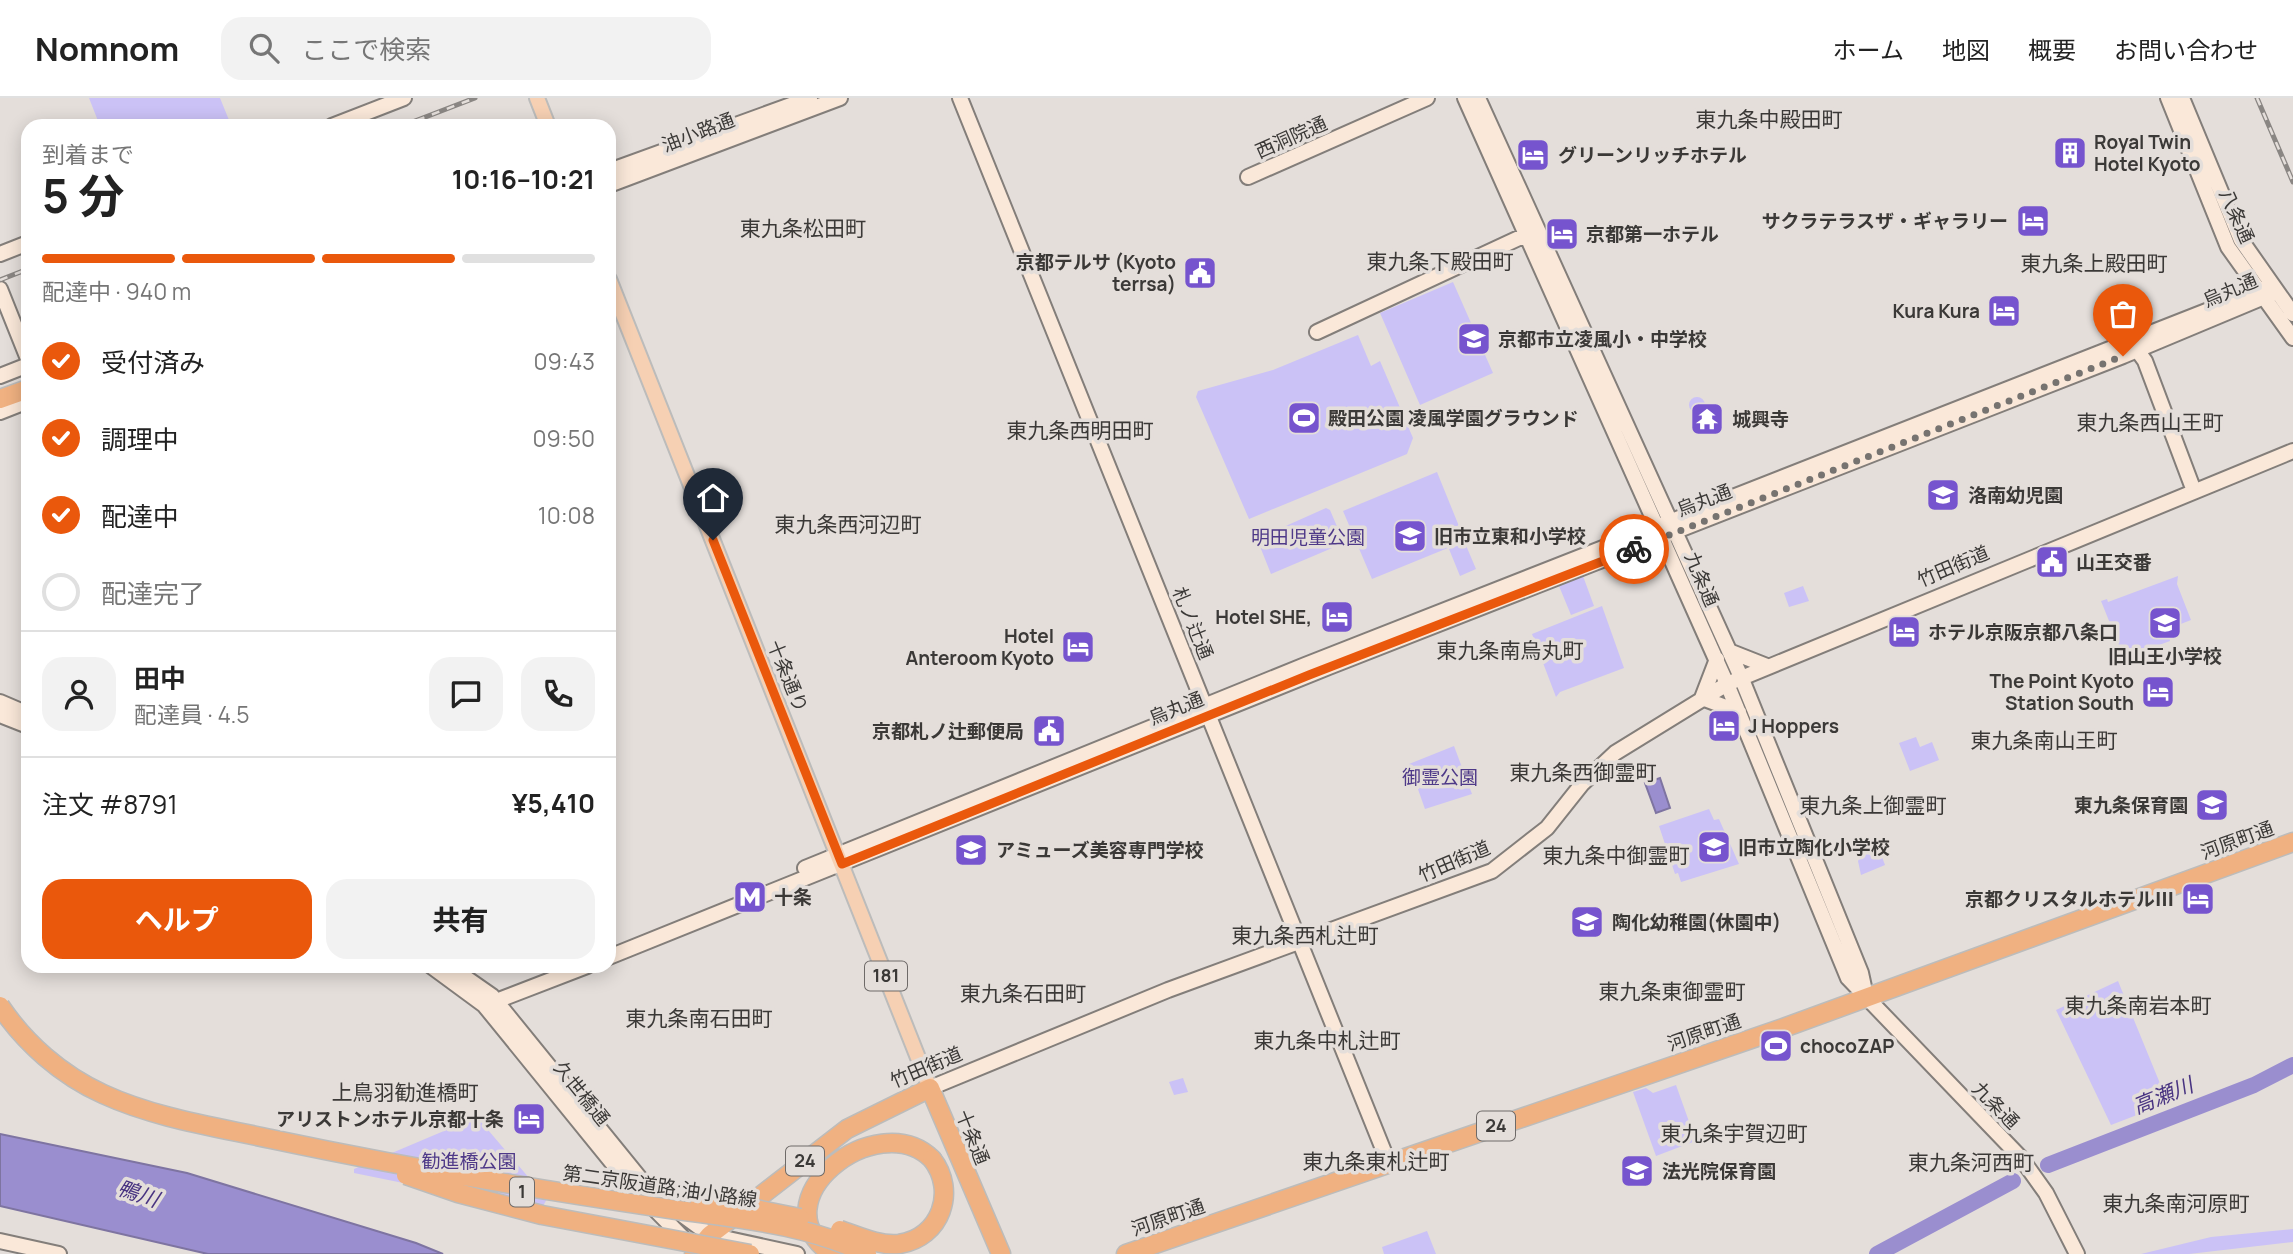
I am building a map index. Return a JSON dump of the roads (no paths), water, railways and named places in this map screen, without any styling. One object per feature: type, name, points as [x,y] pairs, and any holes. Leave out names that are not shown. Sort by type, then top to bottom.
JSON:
[{"type":"highway","points":[[0,399],[21,392]]},
{"type":"highway","name":"河原町通","points":[[1126,1254],[1866,998],[2293,842]]},
{"type":"highway","name":"第二京阪道路;油小路線","points":[[0,1006],[43,1055],[84,1085],[127,1104],[309,1147],[553,1192],[780,1226],[827,1237],[867,1254]]},
{"type":"highway","name":"十条通","points":[[930,1088],[976,1202],[1001,1254]]},
{"type":"highway","name":"竹田街道","points":[[699,1253],[710,1235],[847,1129],[930,1088]]},
{"type":"highway","name":"第二京阪道路;油小路線","points":[[196,1122],[252,1139],[371,1166],[779,1233],[849,1254]]},
{"type":"highway","points":[[553,1192],[745,1207],[808,1220],[868,1240],[895,1244],[924,1234],[942,1210],[943,1182],[932,1159],[907,1145],[884,1144],[849,1155],[827,1171],[812,1189],[808,1210],[814,1235],[832,1254]]},
{"type":"highway","points":[[371,1166],[478,1199],[542,1215],[750,1254]]},
{"type":"highway","name":"十条通","points":[[976,1202],[989,1254]]},
{"type":"main road","points":[[537,98],[545,119]]},
{"type":"main road","name":"十条通り","points":[[616,297],[930,1088]]},
{"type":"street","points":[[350,119],[404,98]]},
{"type":"street","name":"油小路通","points":[[616,168],[810,98]]},
{"type":"street","name":"油小路通","points":[[616,182],[840,98]]},
{"type":"street","name":"札ノ辻通","points":[[960,98],[1389,1164]]},
{"type":"street","name":"西洞院通","points":[[1248,177],[1427,98]]},
{"type":"street","name":"九条通","points":[[1465,98],[1532,231]]},
{"type":"street","name":"九条通","points":[[1478,98],[1532,231],[1667,530],[1752,702],[1861,973],[1866,998]]},
{"type":"street","name":"八条通","points":[[2168,98],[2221,232],[2259,293],[2293,338]]},
{"type":"street","name":"八条通","points":[[2182,98],[2238,233],[2293,314]]},
{"type":"street","points":[[1317,332],[1532,231]]},
{"type":"street","points":[[0,254],[21,246]]},
{"type":"street","points":[[0,289],[21,342]]},
{"type":"street","name":"烏丸通","points":[[1667,530],[2259,293],[2276,292]]},
{"type":"street","name":"烏丸通","points":[[616,954],[840,859],[1207,710],[2137,350],[2259,293]]},
{"type":"street","points":[[2137,350],[2145,361],[2194,491]]},
{"type":"street","points":[[0,376],[21,368]]},
{"type":"street","points":[[0,412],[21,404]]},
{"type":"street","name":"竹田街道","points":[[930,1088],[1168,990],[1501,866],[1547,828],[1582,784],[1610,758],[1727,684],[2293,451]]},
{"type":"street","name":"九条通","points":[[1667,530],[1848,978],[2021,1158],[2046,1193],[2077,1254]]},
{"type":"street","points":[[1729,651],[1767,666],[1758,678],[1752,702]]},
{"type":"street","points":[[1717,659],[1702,698],[1739,712]]},
{"type":"street","points":[[0,702],[21,711]]},
{"type":"street","points":[[0,715],[21,723]]},
{"type":"street","name":"烏丸通","points":[[616,945],[840,859]]},
{"type":"street","name":"久世橋通","points":[[444,973],[491,1001],[627,1181],[699,1253]]},
{"type":"street","name":"久世橋通","points":[[457,973],[491,1001],[651,1192],[710,1235]]},
{"type":"street","points":[[491,1001],[550,973]]},
{"type":"street","points":[[491,1001],[568,973]]},
{"type":"street","points":[[710,1235],[797,1254]]},
{"type":"street","points":[[0,1241],[59,1254]]},
{"type":"water","points":[[1660,778],[1670,808],[1656,813],[1645,783]]},
{"type":"water","name":"鴨川","points":[[0,1134],[187,1173],[416,1243],[443,1254],[208,1254],[0,1206]]},
{"type":"waterway","name":"高瀬川","points":[[2048,1165],[2254,1085],[2293,1065]]},
{"type":"waterway","name":"高瀬川","points":[[1877,1254],[2013,1181]]},
{"type":"railway","points":[[420,119],[475,98]]},
{"type":"railway","points":[[2257,98],[2293,182]]},
{"type":"railway","points":[[0,280],[21,272]]},
{"type":"place","name":"Royal Twin Hotel Kyoto","points":[[2070,153]]},
{"type":"place","name":"グリーンリッチホテル","points":[[1533,155]]},
{"type":"place","name":"サクラテラスザ・ギャラリー","points":[[2033,221]]},
{"type":"place","name":"京都第一ホテル","points":[[1562,234]]},
{"type":"place","name":"京都テルサ (Kyoto terrsa)","points":[[1200,273]]},
{"type":"place","name":"Kura Kura","points":[[2004,311]]},
{"type":"place","name":"京都市立凌風小・中学校","points":[[1474,339]]},
{"type":"place","name":"殿田公園 凌風学園グラウンド","points":[[1304,418]]},
{"type":"place","name":"城興寺","points":[[1707,419]]},
{"type":"place","name":"洛南幼児園","points":[[1943,495]]},
{"type":"place","name":"旧市立東和小学校","points":[[1410,536]]},
{"type":"place","name":"山王交番","points":[[2052,562]]},
{"type":"place","name":"Hotel SHE,","points":[[1337,617]]},
{"type":"place","name":"旧山王小学校","points":[[2165,623]]},
{"type":"place","name":"ホテル京阪京都八条口","points":[[1904,632]]},
{"type":"place","name":"Hotel Anteroom Kyoto","points":[[1078,647]]},
{"type":"place","name":"The Point Kyoto Station South","points":[[2158,692]]},
{"type":"place","name":"J Hoppers","points":[[1724,726]]},
{"type":"place","name":"京都札ノ辻郵便局","points":[[1049,731]]},
{"type":"place","name":"東九条保育園","points":[[2212,805]]},
{"type":"place","name":"旧市立陶化小学校","points":[[1714,847]]},
{"type":"place","name":"アミューズ美容専門学校","points":[[971,850]]},
{"type":"place","name":"十条","points":[[750,897]]},
{"type":"place","name":"京都クリスタルホテルⅢ","points":[[2198,899]]},
{"type":"place","name":"陶化幼稚園(休園中)","points":[[1587,922]]},
{"type":"place","name":"chocoZAP","points":[[1776,1046]]},
{"type":"place","name":"アリストンホテル京都十条","points":[[529,1119]]},
{"type":"place","name":"法光院保育園","points":[[1637,1171]]},
{"type":"district","name":"東九条中殿田町","points":[[1769,120]]},
{"type":"district","name":"東九条松田町","points":[[803,229]]},
{"type":"district","name":"東九条下殿田町","points":[[1440,262]]},
{"type":"district","name":"東九条上殿田町","points":[[2094,264]]},
{"type":"district","name":"東九条西山王町","points":[[2150,423]]},
{"type":"district","name":"東九条西明田町","points":[[1080,431]]},
{"type":"district","name":"東九条西河辺町","points":[[848,525]]},
{"type":"district","name":"東九条南烏丸町","points":[[1510,651]]},
{"type":"district","name":"東九条南山王町","points":[[2044,741]]},
{"type":"district","name":"東九条西御霊町","points":[[1583,773]]},
{"type":"district","name":"東九条上御霊町","points":[[1873,806]]},
{"type":"district","name":"東九条中御霊町","points":[[1616,856]]},
{"type":"district","name":"東九条西札辻町","points":[[1305,936]]},
{"type":"district","name":"東九条東御霊町","points":[[1672,992]]},
{"type":"district","name":"東九条石田町","points":[[1023,994]]},
{"type":"district","name":"東九条南岩本町","points":[[2138,1006]]},
{"type":"district","name":"東九条南石田町","points":[[699,1019]]},
{"type":"district","name":"東九条中札辻町","points":[[1327,1041]]},
{"type":"district","name":"上鳥羽勧進橋町","points":[[405,1093]]},
{"type":"district","name":"東九条宇賀辺町","points":[[1734,1134]]},
{"type":"district","name":"東九条東札辻町","points":[[1376,1162]]},
{"type":"district","name":"東九条河西町","points":[[1971,1163]]},
{"type":"district","name":"東九条南河原町","points":[[2176,1204]]},
{"type":"park label","name":"明田児童公園","points":[[1308,537]]},
{"type":"park label","name":"御霊公園","points":[[1440,777]]},
{"type":"park label","name":"勧進橋公園","points":[[469,1161]]}]
